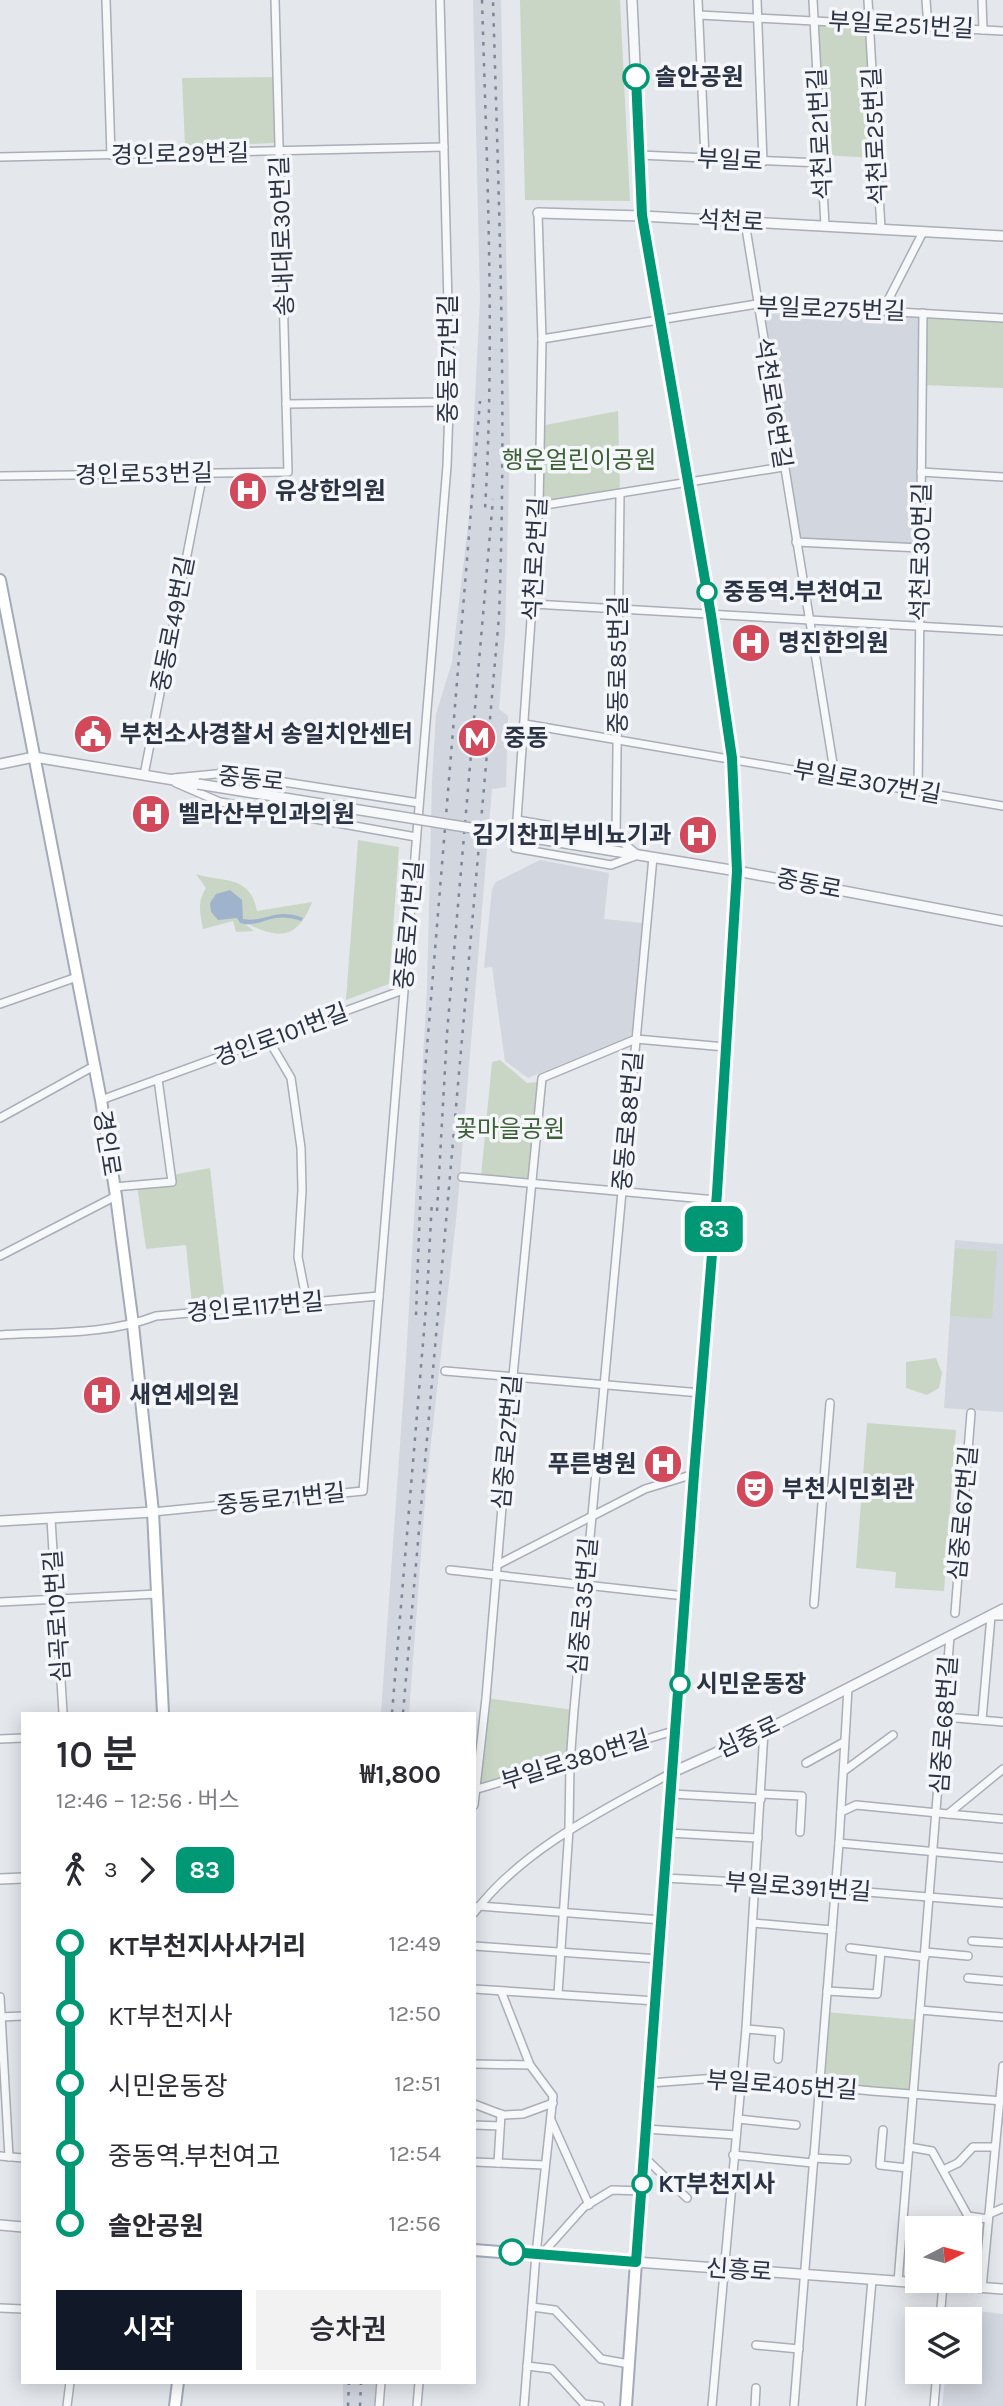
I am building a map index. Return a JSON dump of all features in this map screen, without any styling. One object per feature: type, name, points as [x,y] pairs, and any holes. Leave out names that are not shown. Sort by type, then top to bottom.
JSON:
[{"type":"main road","name":"경인로","points":[[0,580],[101,1100],[115,1192],[133,1325],[153,1512],[163,1712]]},
{"type":"main road","name":"신흥로","points":[[476,2250],[636,2262]]},
{"type":"main road","points":[[626,2406],[636,2262]]},
{"type":"main road","points":[[175,2406],[178,2384]]},
{"type":"street","points":[[106,0],[111,155]]},
{"type":"street","name":"송내대로30번길","points":[[275,0],[288,471]]},
{"type":"street","name":"중동로71번길","points":[[153,1512],[363,1491],[447,466],[449,402],[440,0]]},
{"type":"street","points":[[632,0],[642,215],[711,615],[732,758],[737,871],[716,1200],[636,2262]]},
{"type":"street","points":[[698,0],[705,158]]},
{"type":"street","points":[[757,0],[763,162]]},
{"type":"street","name":"석천로21번길","points":[[813,0],[825,226]]},
{"type":"street","name":"석천로25번길","points":[[868,0],[881,229]]},
{"type":"street","points":[[926,0],[928,27]]},
{"type":"street","points":[[982,0],[983,30]]},
{"type":"street","name":"부일로251번길","points":[[699,15],[1003,31]]},
{"type":"street","name":"경인로29번길","points":[[0,157],[444,146]]},
{"type":"street","name":"부일로","points":[[639,155],[821,163]]},
{"type":"street","name":"석천로","points":[[538,213],[642,215],[1003,236]]},
{"type":"street","name":"석천로2번길","points":[[538,213],[542,339],[538,506],[515,848],[611,865],[638,855]]},
{"type":"street","name":"석천로16번길","points":[[745,222],[835,776]]},
{"type":"street","points":[[883,310],[923,232]]},
{"type":"street","name":"부일로275번길","points":[[542,339],[757,304],[1003,318]]},
{"type":"street","name":"석천로30번길","points":[[918,791],[923,313]]},
{"type":"street","points":[[286,404],[449,402]]},
{"type":"street","points":[[538,506],[783,467]]},
{"type":"street","name":"경인로53번길","points":[[0,476],[288,471]]},
{"type":"street","points":[[921,472],[1003,477]]},
{"type":"street","name":"중동로49번길","points":[[144,775],[203,473]]},
{"type":"street","name":"중동로85번길","points":[[616,837],[620,494]]},
{"type":"street","points":[[796,542],[921,548]]},
{"type":"street","points":[[533,604],[1003,631]]},
{"type":"street","name":"부일로307번길","points":[[525,724],[1003,806]]},
{"type":"street","name":"중동로","points":[[0,764],[34,757],[737,871],[1003,921]]},
{"type":"street","name":"중동로","points":[[166,779],[226,773],[419,803]]},
{"type":"street","name":"중동로","points":[[166,779],[220,802],[416,837]]},
{"type":"street","points":[[517,820],[616,837],[638,855]]},
{"type":"street","name":"중동로88번길","points":[[603,1384],[653,857]]},
{"type":"street","points":[[0,1004],[77,977]]},
{"type":"street","name":"경인로101번길","points":[[101,1100],[403,990]]},
{"type":"street","points":[[268,1039],[291,1078],[301,1148],[302,1190],[298,1257],[307,1303]]},
{"type":"street","points":[[636,1039],[725,1047]]},
{"type":"street","name":"심중로27번길","points":[[476,1782],[486,1698],[513,1376],[542,1080],[636,1039]]},
{"type":"street","points":[[0,1118],[94,1066]]},
{"type":"street","points":[[0,1256],[115,1192],[173,1182],[158,1079]]},
{"type":"street","points":[[462,1177],[716,1200]]},
{"type":"street","name":"경인로117번길","points":[[0,1335],[102,1330],[133,1325],[156,1316],[379,1296]]},
{"type":"street","points":[[445,1371],[701,1394]]},
{"type":"street","name":"심중로35번길","points":[[569,1829],[570,1763],[603,1384]]},
{"type":"street","points":[[814,1604],[830,1403]]},
{"type":"street","name":"심중로67번길","points":[[955,1614],[971,1413]]},
{"type":"street","points":[[497,1565],[645,1489],[694,1474]]},
{"type":"street","points":[[0,1521],[153,1512]]},
{"type":"street","name":"심곡로10번길","points":[[51,1519],[64,1712]]},
{"type":"street","points":[[450,1570],[685,1596]]},
{"type":"street","points":[[0,1602],[157,1594]]},
{"type":"street","name":"심중로","points":[[476,1910],[505,1880],[569,1829],[673,1772],[764,1731],[1003,1609]]},
{"type":"street","points":[[982,1720],[991,1616],[1003,1616]]},
{"type":"street","name":"심중로68번길","points":[[898,2282],[950,1636]]},
{"type":"street","points":[[794,2406],[839,1843],[848,1688]]},
{"type":"street","points":[[945,1717],[1003,1722]]},
{"type":"street","name":"부일로380번길","points":[[476,1790],[677,1730]]},
{"type":"street","points":[[712,2406],[746,2029],[764,1731]]},
{"type":"street","points":[[844,1772],[892,1735]]},
{"type":"street","points":[[0,1740],[21,1738]]},
{"type":"street","points":[[806,1763],[844,1742]]},
{"type":"street","name":"심중로68번길","points":[[948,1814],[1003,1769]]},
{"type":"street","points":[[672,1794],[802,1796],[800,1832]]},
{"type":"street","points":[[841,1812],[856,1805],[937,1813]]},
{"type":"street","name":"심중로68번길","points":[[937,1813],[1003,1819]]},
{"type":"street","points":[[558,1994],[569,1829]]},
{"type":"street","points":[[669,1833],[758,1838]]},
{"type":"street","points":[[839,1843],[1003,1858]]},
{"type":"street","points":[[0,1879],[21,1878]]},
{"type":"street","name":"부일로391번길","points":[[666,1878],[756,1882],[1003,1903]]},
{"type":"street","points":[[476,1910],[563,1912],[662,1920]]},
{"type":"street","points":[[753,1923],[831,1930]]},
{"type":"street","points":[[972,1941],[1003,1943]]},
{"type":"street","points":[[476,1946],[659,1959]]},
{"type":"street","points":[[850,1948],[968,1956]]},
{"type":"street","points":[[827,1991],[877,1994],[881,1952]]},
{"type":"street","points":[[968,1978],[1003,1981]]},
{"type":"street","points":[[476,1989],[656,2001]]},
{"type":"street","points":[[501,1991],[530,2065],[554,2096],[545,2165],[524,2406]]},
{"type":"street","points":[[0,1997],[4,2156]]},
{"type":"street","points":[[920,2010],[1003,2017]]},
{"type":"street","points":[[1,2017],[21,2016]]},
{"type":"street","points":[[746,2029],[780,2032],[778,2059]]},
{"type":"street","points":[[476,2064],[530,2065]]},
{"type":"street","points":[[982,2288],[1003,2066]]},
{"type":"street","name":"부일로405번길","points":[[650,2083],[742,2078],[1001,2101]]},
{"type":"street","points":[[477,2105],[501,2115],[523,2114],[553,2103]]},
{"type":"street","points":[[498,2163],[501,2115]]},
{"type":"street","points":[[551,2119],[589,2205]]},
{"type":"street","points":[[738,2119],[796,2124]]},
{"type":"street","points":[[476,2125],[500,2126]]},
{"type":"street","points":[[646,2129],[736,2135]]},
{"type":"street","points":[[883,2130],[880,2165],[907,2168]]},
{"type":"street","points":[[909,2147],[932,2151],[968,2216],[988,2216],[1003,2208]]},
{"type":"street","points":[[943,2171],[958,2163],[973,2147],[995,2147]]},
{"type":"street","points":[[733,2155],[847,2160]]},
{"type":"street","points":[[644,2157],[687,2198]]},
{"type":"street","points":[[476,2162],[545,2165]]},
{"type":"street","points":[[538,2255],[584,2207],[612,2190],[642,2190]]},
{"type":"street","points":[[0,2225],[21,2227]]},
{"type":"street","name":"신흥로","points":[[636,2262],[905,2282]]},
{"type":"street","points":[[861,2406],[872,2280]]},
{"type":"street","name":"신흥로","points":[[982,2288],[1003,2290]]},
{"type":"street","points":[[532,2307],[555,2310],[601,2360],[629,2364]]},
{"type":"street","points":[[0,2308],[21,2309]]},
{"type":"street","points":[[756,2345],[799,2348]]},
{"type":"street","points":[[527,2366],[552,2369],[584,2404],[600,2406]]},
{"type":"street","points":[[67,2406],[70,2384]]},
{"type":"street","points":[[379,2406],[381,2384]]},
{"type":"street","points":[[417,2406],[419,2384]]},
{"type":"street","points":[[934,2406],[936,2384]]},
{"type":"street","points":[[755,2406],[756,2388]]},
{"type":"shaded area","points":[[473,0],[501,0],[510,442],[505,635],[499,709],[508,716],[506,787],[492,789],[457,1211],[426,1488],[409,1712],[381,1712],[406,1360],[427,988],[436,714],[452,662],[469,517],[480,299]]},
{"type":"shaded area","points":[[757,304],[923,313],[921,548],[796,542]]},
{"type":"shaded area","points":[[540,860],[609,873],[604,919],[642,923],[634,1027],[630,1036],[528,1078],[505,1061],[492,967],[484,968],[492,889],[496,882]]},
{"type":"shaded area","points":[[955,1240],[1003,1244],[1003,1412],[944,1408]]},
{"type":"shaded area","points":[[982,2312],[1003,2314],[1003,2406],[942,2406],[945,2384],[982,2384]]},
{"type":"shaded area","points":[[343,2384],[376,2384],[376,2406],[343,2406]]},
{"type":"green space","points":[[520,0],[620,0],[630,201],[525,200]]},
{"type":"green space","points":[[814,20],[869,24],[876,158],[821,155]]},
{"type":"green space","points":[[275,77],[276,143],[185,146],[182,78]]},
{"type":"green space","points":[[923,313],[1003,318],[1003,388],[922,385]]},
{"type":"green space","name":"행운얼린이공원","points":[[618,411],[620,494],[539,506],[540,426]]},
{"type":"green space","points":[[358,840],[399,847],[389,984],[346,1000]]},
{"type":"green space","points":[[196,874],[242,885],[253,899],[257,911],[312,902],[299,925],[282,934],[263,930],[240,920],[254,931],[236,932],[233,921],[203,929],[200,903],[206,888]]},
{"type":"green space","name":"꽃마을공원","points":[[500,1060],[527,1083],[539,1082],[530,1181],[481,1176],[492,1062]]},
{"type":"green space","points":[[210,1168],[225,1301],[192,1305],[186,1245],[146,1249],[137,1185],[172,1182],[172,1175]]},
{"type":"green space","points":[[955,1248],[997,1252],[992,1319],[950,1316]]},
{"type":"green space","points":[[936,1358],[942,1373],[939,1388],[927,1395],[906,1388],[906,1362]]},
{"type":"green space","points":[[867,1423],[956,1430],[944,1591],[895,1588],[896,1572],[856,1568]]},
{"type":"green space","points":[[486,1698],[574,1710],[570,1763],[476,1790]]},
{"type":"green space","points":[[825,2012],[919,2020],[913,2094],[819,2085]]},
{"type":"water","points":[[230,890],[242,900],[243,919],[285,914],[303,918],[301,921],[274,918],[254,924],[240,923],[237,918],[218,920],[211,912],[210,903],[216,894]]},
{"type":"railway","points":[[482,0],[490,319],[485,509]]},
{"type":"railway","points":[[403,1712],[499,616],[502,385],[493,0]]},
{"type":"railway","points":[[416,1315],[425,1072],[480,401]]},
{"type":"railway","points":[[437,1211],[447,1033],[493,499]]},
{"type":"railway","points":[[392,1712],[427,1295],[432,1200]]},
{"type":"railway","points":[[348,2406],[349,2384]]},
{"type":"railway","points":[[360,2406],[361,2384]]},
{"type":"bus line","name":"83","points":[[512,2252],[636,2262],[717,1193],[737,871],[732,758],[711,615],[642,215],[636,77]]},
{"type":"place","name":"솔안공원","points":[[636,77]]},
{"type":"place","name":"유상한의원","points":[[248,491]]},
{"type":"place","name":"중동역.부천여고","points":[[707,592]]},
{"type":"place","name":"명진한의원","points":[[751,643]]},
{"type":"place","name":"부천소사경찰서 송일치안센터","points":[[93,734]]},
{"type":"place","name":"중동","points":[[477,738]]},
{"type":"place","name":"벨라산부인과의원","points":[[151,814]]},
{"type":"place","name":"김기찬피부비뇨기과","points":[[698,835]]},
{"type":"place","name":"새연세의원","points":[[102,1395]]},
{"type":"place","name":"푸른병원","points":[[663,1464]]},
{"type":"place","name":"부천시민회관","points":[[755,1489]]},
{"type":"place","name":"시민운동장","points":[[680,1684]]},
{"type":"place","name":"KT부천지사","points":[[642,2184]]}]
